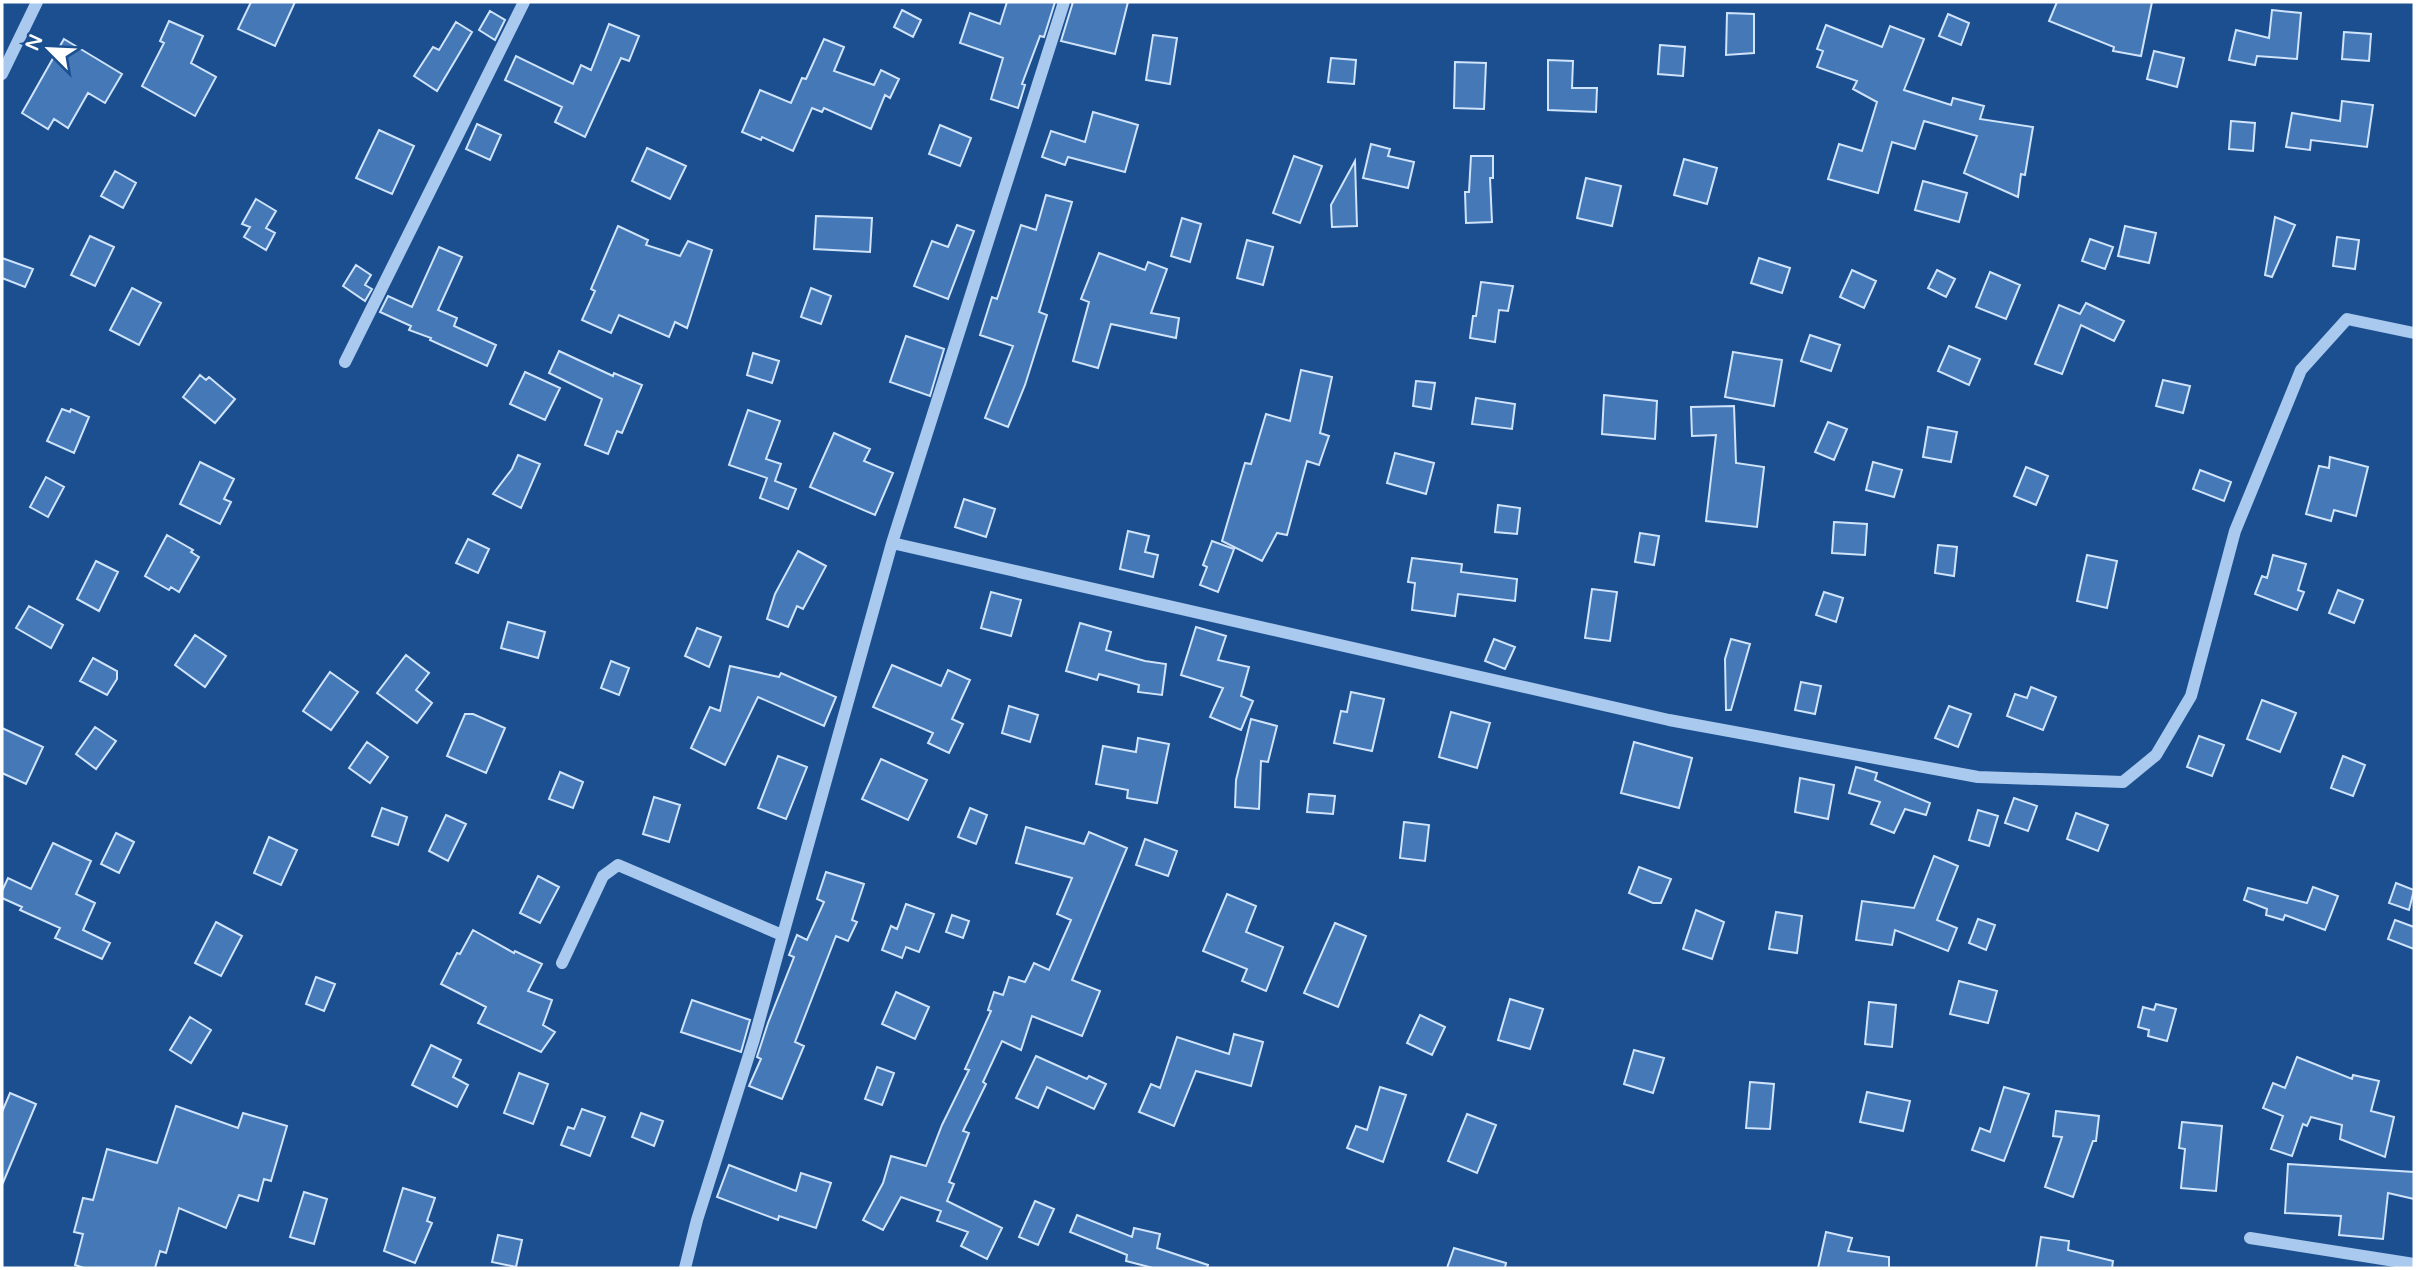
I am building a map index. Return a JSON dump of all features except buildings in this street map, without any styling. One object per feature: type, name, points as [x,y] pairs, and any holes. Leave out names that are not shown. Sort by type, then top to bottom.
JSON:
[{"type":"street","points":[[2,74],[37,2]]},
{"type":"street","points":[[345,362],[524,2]]},
{"type":"street","points":[[685,1268],[697,1220],[754,1038],[892,543],[1064,2]]},
{"type":"street","points":[[892,543],[1669,720],[1978,777],[2123,782],[2156,755],[2191,696],[2235,531],[2301,370],[2347,319],[2414,334]]},
{"type":"street","points":[[562,963],[603,876],[618,865],[782,935]]},
{"type":"street","points":[[2250,1238],[2414,1264]]}]
